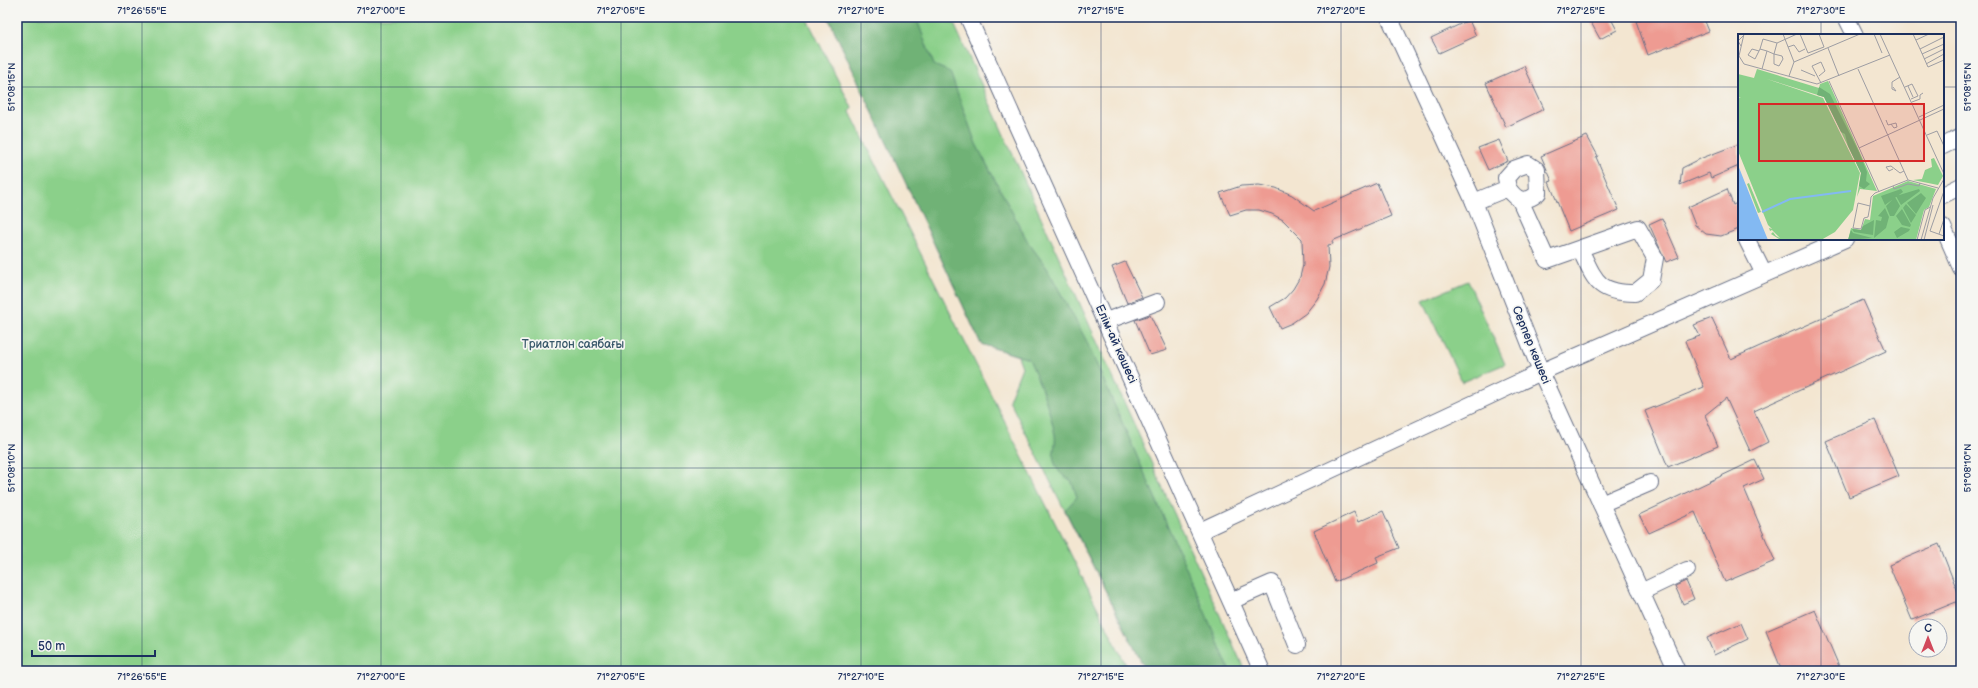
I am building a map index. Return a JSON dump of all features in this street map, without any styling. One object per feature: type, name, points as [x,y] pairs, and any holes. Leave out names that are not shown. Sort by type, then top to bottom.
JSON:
[{"type":"street","name":"Елім-ай көшесі","points":[[968,17],[1106,321],[1262,671]]},
{"type":"street","name":"Серпер көшесі","points":[[1389,17],[1474,202],[1541,372],[1677,671]]},
{"type":"street","points":[[1846,17],[1854,34]]},
{"type":"street","points":[[1944,146],[1961,137]]},
{"type":"street","points":[[1528,164],[1537,170],[1538,194],[1532,198],[1520,200],[1514,198],[1508,188],[1506,178],[1514,169],[1528,164]]},
{"type":"street","points":[[1944,194],[1961,186]]},
{"type":"street","points":[[1474,202],[1508,188]]},
{"type":"street","points":[[1520,200],[1547,260],[1638,228],[1656,258],[1651,280],[1635,293],[1618,293],[1599,285],[1580,249]]},
{"type":"street","points":[[1944,229],[1961,268]]},
{"type":"street","points":[[1747,240],[1764,274]]},
{"type":"street","points":[[1200,531],[1541,372],[1843,240]]},
{"type":"street","points":[[1106,321],[1157,302]]},
{"type":"street","points":[[1601,504],[1650,482]]},
{"type":"street","points":[[1641,592],[1687,570]]},
{"type":"street","points":[[1231,601],[1272,583],[1297,645]]},
{"type":"green space","name":"Триатлон саябағы","points":[[17,17],[806,17],[852,108],[850,112],[1129,671],[17,671]]},
{"type":"green space","points":[[828,17],[951,17],[1245,671],[1146,671],[1009,400],[1022,367],[1018,356],[981,344]]},
{"type":"green space","points":[[828,17],[916,17],[934,65],[950,72],[976,144],[1028,242],[1047,268],[1085,338],[1230,671],[1146,671],[1065,510],[1077,497],[1071,480],[1060,473],[1054,462],[1055,435],[1053,425],[1044,396],[1029,359],[981,344]]},
{"type":"green space","points":[[1468,281],[1505,364],[1462,382],[1423,300]]},
{"type":"building","points":[[1588,17],[1610,17],[1617,30],[1600,39]]},
{"type":"building","points":[[1646,17],[1703,17],[1709,31],[1648,55],[1636,21]]},
{"type":"building","points":[[1469,20],[1476,36],[1439,53],[1431,38]]},
{"type":"building","points":[[1524,66],[1544,109],[1506,127],[1486,83]]},
{"type":"building","points":[[1587,136],[1598,156],[1596,157],[1619,210],[1569,231],[1549,182],[1552,181],[1541,156]]},
{"type":"building","points":[[1499,140],[1508,161],[1488,170],[1478,148]]},
{"type":"building","points":[[1738,144],[1738,166],[1711,178],[1709,173],[1680,185],[1682,168],[1702,158]]},
{"type":"building","points":[[1377,183],[1391,216],[1332,241],[1333,244],[1328,245],[1329,267],[1325,284],[1317,299],[1306,313],[1292,323],[1280,328],[1270,307],[1285,298],[1293,289],[1300,277],[1303,265],[1302,239],[1283,220],[1272,214],[1259,210],[1246,210],[1230,215],[1220,193],[1241,186],[1259,185],[1276,188],[1292,195],[1314,211]]},
{"type":"building","points":[[1727,189],[1733,205],[1738,202],[1738,229],[1721,236],[1706,234],[1695,225],[1688,207]]},
{"type":"building","points":[[1662,218],[1679,257],[1666,262],[1649,224]]},
{"type":"building","points":[[1125,262],[1142,297],[1127,303],[1112,267]]},
{"type":"building","points":[[1863,300],[1886,351],[1754,411],[1768,442],[1750,451],[1726,398],[1705,415],[1718,446],[1668,467],[1645,411],[1704,387],[1685,341],[1700,336],[1694,325],[1712,318],[1731,359]]},
{"type":"building","points":[[1150,315],[1167,350],[1150,355],[1135,320]]},
{"type":"building","points":[[1875,420],[1899,476],[1849,497],[1826,441]]},
{"type":"building","points":[[1755,460],[1764,479],[1744,488],[1775,561],[1725,582],[1695,512],[1649,533],[1639,515]]},
{"type":"building","points":[[1383,511],[1399,548],[1376,557],[1378,563],[1335,582],[1314,531],[1354,512],[1358,522]]},
{"type":"building","points":[[1939,544],[1961,600],[1917,618],[1911,618],[1889,565]]},
{"type":"building","points":[[1686,581],[1694,599],[1683,604],[1675,586]]},
{"type":"building","points":[[1815,610],[1841,671],[1782,671],[1766,631]]},
{"type":"building","points":[[1741,623],[1748,639],[1714,655],[1707,638]]}]
